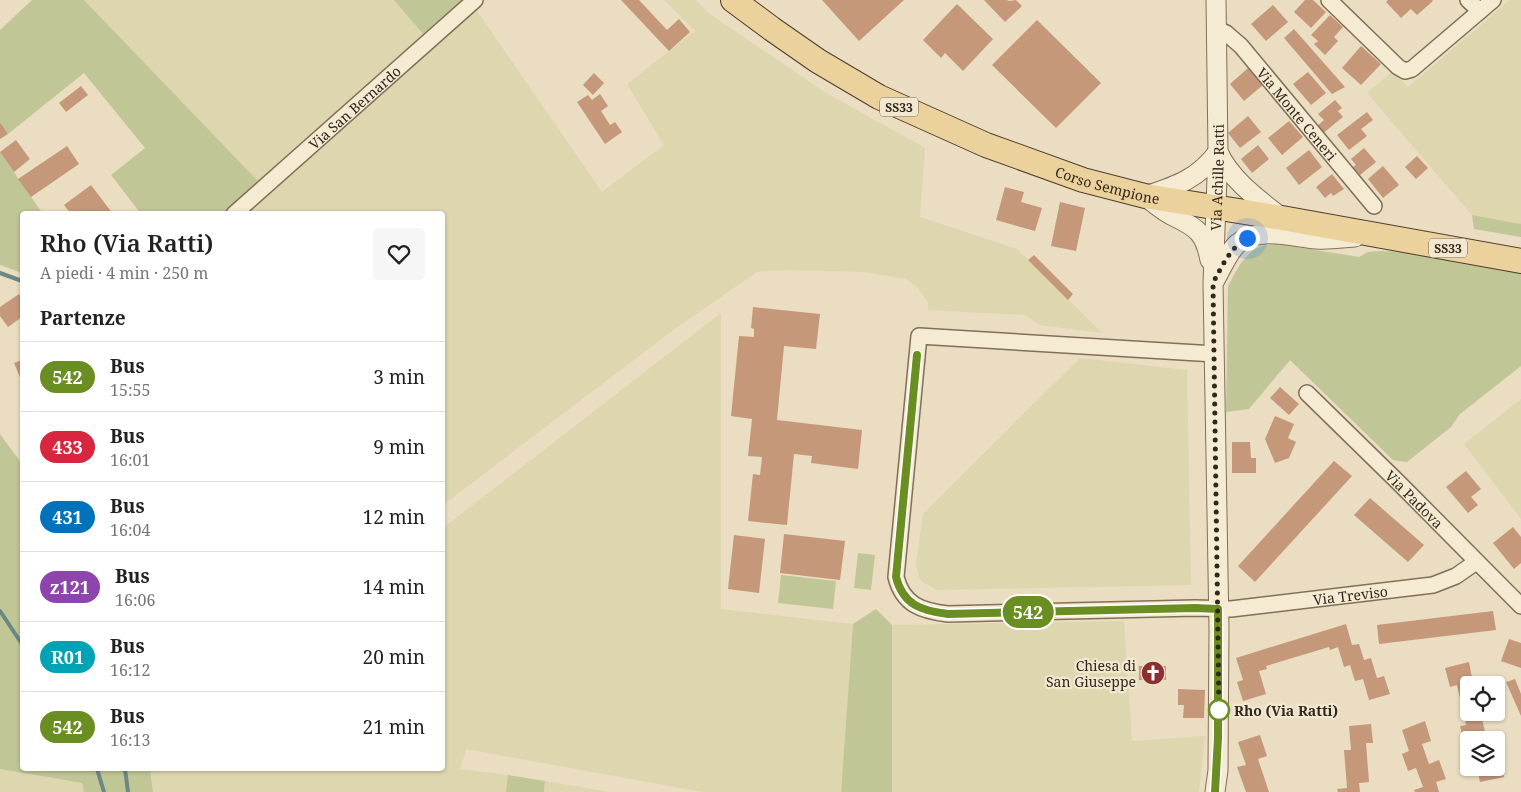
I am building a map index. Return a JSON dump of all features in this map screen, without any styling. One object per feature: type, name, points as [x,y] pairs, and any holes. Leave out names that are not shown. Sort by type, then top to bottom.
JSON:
[{"type":"main road","name":"Corso Sempione","points":[[733,0],[818,61],[879,97],[939,125],[1024,160],[1082,180],[1144,196],[1282,218],[1521,261]]},
{"type":"street","name":"Via San Bernardo","points":[[237,211],[475,0]]},
{"type":"street","name":"Via Achille Ratti","points":[[1215,792],[1218,738],[1213,283],[1218,152],[1216,0]]},
{"type":"street","points":[[1329,0],[1398,67],[1405,71],[1412,69],[1493,0]]},
{"type":"street","points":[[1468,0],[1480,12]]},
{"type":"street","name":"Via Monte Ceneri","points":[[1216,28],[1226,33],[1241,46],[1374,206]]},
{"type":"street","points":[[1144,196],[1182,183],[1198,174],[1218,152]]},
{"type":"street","points":[[1218,152],[1222,162],[1244,187],[1282,218]]},
{"type":"street","points":[[1144,196],[1166,212],[1198,230],[1207,244],[1213,283]]},
{"type":"street","points":[[1213,283],[1233,249],[1239,243],[1254,236],[1274,234],[1318,239],[1375,235]]},
{"type":"street","name":"Via Treviso","points":[[1215,354],[919,336],[896,577],[899,588],[906,598],[920,609],[948,614],[1218,609],[1432,585],[1456,576],[1476,562]]},
{"type":"street","name":"Via Padova","points":[[1307,393],[1401,484],[1521,606]]},
{"type":"shaded area","points":[[84,0],[394,0],[423,34],[258,181]]},
{"type":"shaded area","points":[[664,0],[696,0],[707,12],[826,93],[925,148],[920,217],[1017,249],[1102,333],[1039,325],[1025,315],[928,310],[928,302],[916,286],[906,279],[863,272],[784,270],[757,272],[672,331],[445,503],[445,211],[250,211],[475,8],[602,192],[664,145],[627,84],[695,31]]},
{"type":"shaded area","points":[[1510,0],[1521,0],[1521,224],[1472,215],[1367,93],[1393,71],[1408,87]]},
{"type":"shaded area","points":[[721,313],[721,609],[853,624],[841,792],[702,792],[466,749],[460,769],[508,775],[506,792],[153,792],[150,771],[445,771],[445,526]]},
{"type":"shaded area","points":[[1080,358],[1187,370],[1191,585],[937,590],[924,583],[919,577],[916,564],[923,514]]},
{"type":"shaded area","points":[[1521,399],[1521,519],[1464,444]]},
{"type":"shaded area","points":[[1124,621],[1132,741],[1205,736],[1199,792],[892,792],[892,625]]},
{"type":"shaded area","points":[[0,769],[82,783],[84,792],[0,792]]},
{"type":"shaded area","points":[[545,781],[610,792],[544,792]]},
{"type":"green space","points":[[32,0],[84,0],[258,181],[226,211],[139,211],[111,175],[145,148],[84,73],[8,134],[0,122],[0,30]]},
{"type":"green space","points":[[394,0],[463,0],[423,34]]},
{"type":"green space","points":[[0,152],[41,211],[20,211],[20,272],[0,265]]},
{"type":"green space","points":[[1472,215],[1521,224],[1521,237],[1474,229]]},
{"type":"green space","points":[[1278,244],[1359,257],[1368,252],[1403,252],[1521,272],[1521,366],[1460,414],[1451,427],[1407,462],[1393,460],[1290,360],[1249,409],[1226,412],[1228,286],[1251,252],[1262,246]]},
{"type":"green space","points":[[0,434],[20,461],[20,771],[150,771],[153,792],[84,792],[82,783],[0,769]]},
{"type":"green space","points":[[858,553],[875,555],[871,590],[854,588]]},
{"type":"green space","points":[[781,575],[836,581],[833,609],[778,603]]},
{"type":"green space","points":[[876,609],[892,625],[892,792],[841,792],[853,624]]},
{"type":"green space","points":[[508,775],[545,781],[544,792],[506,792]]},
{"type":"building","points":[[621,0],[639,0],[667,30],[679,19],[690,32],[669,51]]},
{"type":"building","points":[[822,0],[904,0],[859,41]]},
{"type":"building","points":[[984,0],[1016,0],[1022,6],[1005,22]]},
{"type":"building","points":[[1305,0],[1313,0],[1326,12],[1311,28],[1294,12]]},
{"type":"building","points":[[1388,0],[1433,1],[1417,15],[1411,9],[1401,18],[1386,2]]},
{"type":"building","points":[[957,4],[993,39],[963,71],[945,53],[941,58],[923,40]]},
{"type":"building","points":[[1273,5],[1288,22],[1266,41],[1251,24]]},
{"type":"building","points":[[1330,15],[1343,27],[1334,37],[1338,41],[1325,55],[1314,44],[1318,41],[1311,35]]},
{"type":"building","points":[[1037,20],[1101,83],[1056,128],[992,65]]},
{"type":"building","points":[[1294,29],[1345,87],[1332,94],[1284,38]]},
{"type":"building","points":[[1361,46],[1381,64],[1361,85],[1342,68]]},
{"type":"building","points":[[1248,68],[1263,85],[1244,101],[1230,84]]},
{"type":"building","points":[[1308,72],[1326,93],[1311,105],[1293,84]]},
{"type":"building","points":[[594,73],[604,83],[593,95],[583,85]]},
{"type":"building","points":[[81,86],[88,95],[66,112],[59,103]]},
{"type":"building","points":[[600,94],[608,106],[601,111],[610,125],[615,122],[622,132],[605,144],[577,102],[588,95],[592,100]]},
{"type":"building","points":[[1335,100],[1342,108],[1338,111],[1343,117],[1322,134],[1316,127],[1324,120],[1318,114]]},
{"type":"building","points":[[1367,112],[1373,120],[1361,129],[1367,136],[1349,150],[1337,135]]},
{"type":"building","points":[[1248,116],[1261,132],[1240,148],[1228,133]]},
{"type":"building","points":[[1289,121],[1303,137],[1282,155],[1268,138]]},
{"type":"building","points":[[0,122],[8,134],[0,139]]},
{"type":"building","points":[[16,140],[30,159],[14,172],[0,152]]},
{"type":"building","points":[[1258,145],[1269,159],[1252,173],[1241,159]]},
{"type":"building","points":[[67,146],[79,164],[31,197],[18,179]]},
{"type":"building","points":[[1364,148],[1376,162],[1360,175],[1353,167],[1356,165],[1351,159]]},
{"type":"building","points":[[1309,150],[1322,167],[1299,185],[1286,168]]},
{"type":"building","points":[[1417,156],[1428,168],[1416,179],[1405,167]]},
{"type":"building","points":[[1383,166],[1399,185],[1383,198],[1368,179]]},
{"type":"building","points":[[1332,174],[1344,189],[1333,196],[1331,193],[1325,198],[1316,187]]},
{"type":"building","points":[[91,185],[111,211],[69,211],[64,205]]},
{"type":"building","points":[[1005,187],[1024,192],[1021,202],[1042,208],[1035,231],[996,220]]},
{"type":"building","points":[[1060,202],[1085,208],[1076,251],[1051,246]]},
{"type":"building","points":[[1034,255],[1073,294],[1068,300],[1028,260]]},
{"type":"building","points":[[19,294],[20,318],[8,327],[0,316],[0,307]]},
{"type":"building","points":[[753,307],[820,314],[816,349],[784,346],[777,420],[862,430],[858,469],[811,463],[812,456],[794,454],[787,525],[748,521],[753,474],[760,475],[762,457],[748,456],[752,419],[731,416],[739,336],[754,337],[754,329],[751,328]]},
{"type":"building","points":[[20,361],[20,377],[14,363]]},
{"type":"building","points":[[1280,387],[1299,404],[1289,415],[1270,398]]},
{"type":"building","points":[[1275,416],[1294,424],[1288,438],[1296,442],[1289,458],[1275,463],[1265,439]]},
{"type":"building","points":[[1232,442],[1250,442],[1251,458],[1256,458],[1256,473],[1232,473]]},
{"type":"building","points":[[1334,461],[1352,476],[1255,582],[1238,566]]},
{"type":"building","points":[[1466,471],[1481,489],[1471,497],[1478,505],[1468,513],[1446,487]]},
{"type":"building","points":[[1370,498],[1424,545],[1408,562],[1354,515]]},
{"type":"building","points":[[1513,527],[1521,537],[1521,563],[1514,569],[1493,543]]},
{"type":"building","points":[[784,534],[845,541],[840,580],[780,573]]},
{"type":"building","points":[[734,535],[765,539],[759,593],[728,589]]},
{"type":"building","points":[[1493,611],[1496,630],[1379,644],[1377,625]]},
{"type":"building","points":[[1346,624],[1352,645],[1359,644],[1364,660],[1371,658],[1377,678],[1384,676],[1390,694],[1369,700],[1363,679],[1355,681],[1350,665],[1344,667],[1338,647],[1330,650],[1329,647],[1266,666],[1267,669],[1259,671],[1266,694],[1243,701],[1237,682],[1243,680],[1236,658]]},
{"type":"building","points":[[1509,639],[1521,643],[1521,668],[1501,661]]},
{"type":"building","points":[[1469,662],[1472,676],[1460,676],[1460,698],[1457,685],[1450,687],[1445,668]]},
{"type":"building","name":"Chiesa di San Giuseppe","points":[[1139,666],[1166,666],[1166,680],[1139,680]]},
{"type":"building","points":[[1515,679],[1521,694],[1521,716],[1506,682]]},
{"type":"building","points":[[1178,689],[1205,690],[1204,718],[1183,718],[1184,705],[1178,705]]},
{"type":"building","points":[[1425,721],[1431,741],[1422,744],[1429,764],[1439,760],[1446,779],[1436,782],[1439,792],[1415,792],[1414,790],[1423,787],[1416,768],[1408,771],[1402,754],[1409,751],[1402,730]]},
{"type":"building","points":[[1465,721],[1482,721],[1485,731],[1461,731],[1460,726],[1466,725]]},
{"type":"building","points":[[1371,724],[1373,743],[1366,743],[1369,782],[1359,783],[1360,792],[1338,792],[1337,789],[1347,788],[1344,750],[1351,750],[1349,726]]},
{"type":"building","points":[[1260,735],[1267,756],[1258,759],[1269,792],[1246,792],[1237,767],[1246,765],[1238,742]]},
{"type":"building","points":[[1479,776],[1504,777],[1480,782]]},
{"type":"waterway","points":[[0,273],[20,280]]},
{"type":"waterway","points":[[0,611],[20,641]]},
{"type":"waterway","points":[[98,771],[104,792]]},
{"type":"waterway","points":[[125,771],[128,792]]},
{"type":"bus line","name":"542","points":[[917,355],[896,577],[899,588],[906,598],[920,609],[948,614],[1218,609],[1218,770],[1215,792]]},
{"type":"place","name":"Chiesa di San Giuseppe","points":[[1153,673]]},
{"type":"place","name":"Rho (Via Ratti)","points":[[1219,710]]},
{"type":"route","points":[[1219,710],[1213,283],[1228,255],[1239,243],[1247,238]]}]
